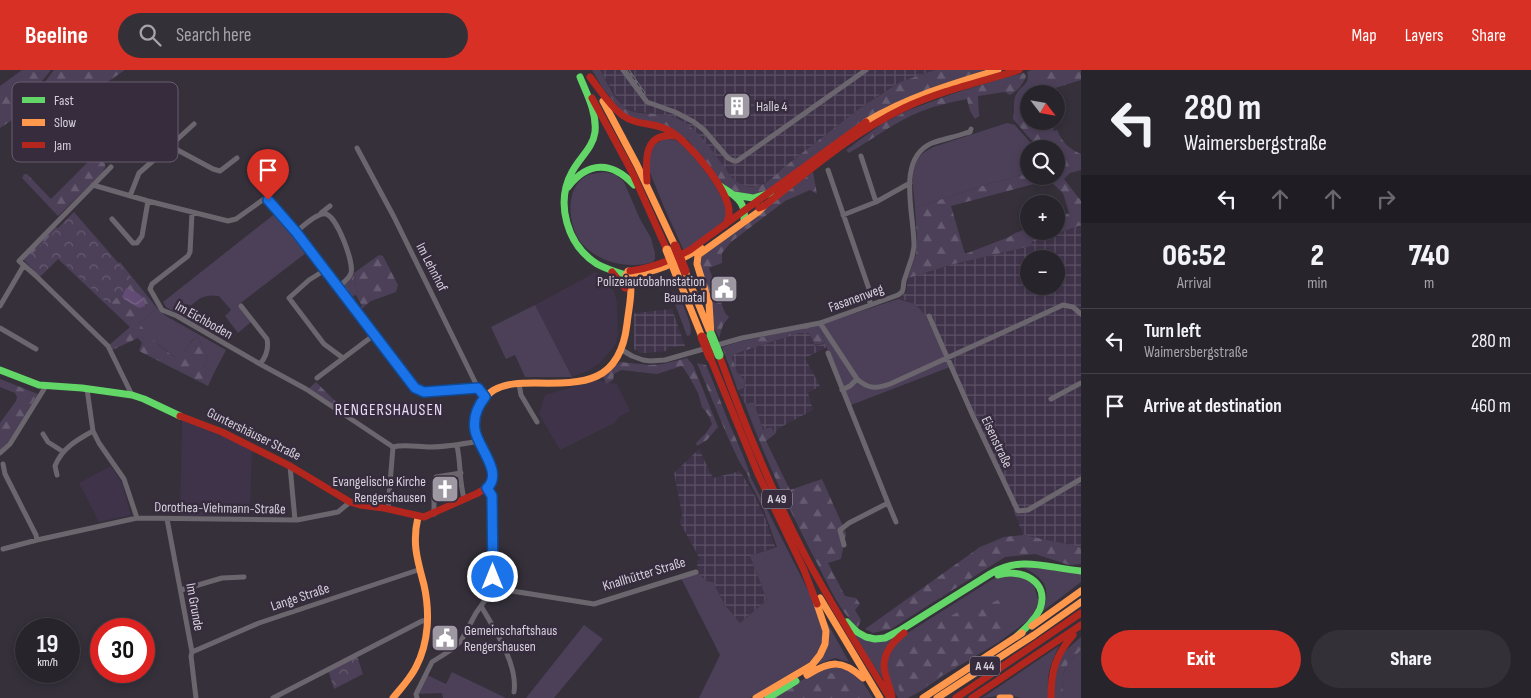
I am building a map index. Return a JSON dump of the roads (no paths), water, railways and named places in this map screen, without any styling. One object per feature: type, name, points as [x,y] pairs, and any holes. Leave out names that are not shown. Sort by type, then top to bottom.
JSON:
[{"type":"main road","points":[[612,272],[647,274],[678,262],[713,240],[771,193],[869,120],[923,94],[998,70]]},
{"type":"main road","points":[[706,336],[709,303],[697,264],[698,256],[871,126],[920,101],[1019,70]]},
{"type":"main road","points":[[583,74],[607,101],[629,120],[638,124],[666,128],[693,151],[720,186],[729,210],[729,218],[725,225]]},
{"type":"main road","points":[[583,74],[593,112],[595,131],[588,149],[570,174],[565,194],[565,214],[570,233],[580,250],[590,259],[612,272],[627,291]]},
{"type":"main road","name":"A 49","points":[[583,74],[620,131],[649,192],[714,356],[758,475],[804,571],[872,686],[887,696]]},
{"type":"main road","name":"A 49","points":[[583,74],[650,210],[671,248]]},
{"type":"main road","points":[[649,192],[646,162],[649,147],[655,140],[664,136],[670,135],[681,139]]},
{"type":"main road","points":[[565,194],[572,182],[581,173],[593,168],[606,167],[618,171],[629,178],[650,210]]},
{"type":"main road","points":[[720,186],[740,201],[745,214]]},
{"type":"main road","points":[[734,195],[753,198],[771,193]]},
{"type":"main road","points":[[602,266],[628,274],[665,263],[695,246],[725,225],[764,206]]},
{"type":"main road","points":[[487,488],[490,485],[491,467],[475,433],[475,414],[485,397],[493,390],[509,384],[568,384],[589,380],[609,368],[622,350],[626,334],[628,274]]},
{"type":"main road","points":[[627,291],[647,274]]},
{"type":"main road","name":"A 49","points":[[714,356],[735,399],[767,477],[797,539],[887,696]]},
{"type":"main road","name":"Guntershäuser Straße","points":[[0,370],[46,386],[132,395],[222,432],[290,466],[359,506],[388,508],[424,517],[487,488]]},
{"type":"main road","points":[[393,698],[416,667],[423,648],[427,620],[426,596],[418,570],[414,546],[418,517]]},
{"type":"main road","points":[[828,596],[849,625],[866,637],[879,639],[899,631],[964,590],[1009,565],[1028,563],[1065,570],[1081,570]]},
{"type":"main road","points":[[756,698],[812,665],[818,660],[824,647],[825,628],[815,596],[804,571]]},
{"type":"main road","points":[[887,696],[884,660],[889,646],[902,634],[1002,573],[1018,572],[1030,577],[1039,588],[1041,596],[1038,613],[1017,636]]},
{"type":"main road","points":[[923,698],[1081,591]]},
{"type":"main road","name":"A 44","points":[[937,698],[1081,602]]},
{"type":"main road","name":"A 44","points":[[956,698],[1081,613]]},
{"type":"main road","points":[[972,698],[1081,626]]},
{"type":"main road","points":[[1051,698],[1052,673],[1056,657],[1064,644],[1081,626]]},
{"type":"main road","points":[[768,698],[819,667],[834,662],[840,662],[852,668],[872,686]]},
{"type":"main road","points":[[1000,698],[1010,698]]},
{"type":"street","points":[[623,70],[647,102],[675,112],[694,122],[704,130],[724,154],[734,161],[741,159],[866,70]]},
{"type":"street","points":[[178,139],[194,124]]},
{"type":"street","name":"Fasanenweg","points":[[622,350],[638,359],[650,361],[665,360],[735,339],[820,323],[898,295],[903,289],[914,247],[910,183],[911,166],[918,154],[932,143],[970,132],[971,129]]},
{"type":"street","name":"Im Lehnhof","points":[[357,148],[394,217],[478,388],[485,397]]},
{"type":"street","points":[[178,150],[220,171],[237,158]]},
{"type":"street","points":[[861,156],[876,202]]},
{"type":"street","points":[[130,196],[139,173],[152,162]]},
{"type":"street","points":[[111,167],[19,261],[108,346],[132,395]]},
{"type":"street","points":[[828,170],[869,289],[870,304]]},
{"type":"street","points":[[843,215],[876,202],[910,183]]},
{"type":"street","points":[[93,185],[192,213],[228,221],[236,220],[267,198],[282,214],[415,388],[424,392],[478,388]]},
{"type":"street","points":[[112,219],[133,243],[137,243],[142,236],[148,201]]},
{"type":"street","points":[[296,232],[330,206]]},
{"type":"street","name":"Im Eichboden","points":[[192,213],[190,252],[188,256],[152,284],[150,289],[162,310],[177,316],[306,389],[393,447]]},
{"type":"street","points":[[320,214],[330,216],[341,232],[352,265],[348,279],[338,287]]},
{"type":"street","points":[[0,306],[24,266]]},
{"type":"street","points":[[325,270],[310,280],[290,298],[324,344],[343,358]]},
{"type":"street","points":[[820,323],[857,379],[866,386],[880,388],[948,359],[1063,305],[1073,306],[1081,314]]},
{"type":"street","name":"Im Eichboden","points":[[241,306],[267,339],[269,346],[267,354],[260,364]]},
{"type":"street","name":"Eisenstraße","points":[[929,316],[1018,511],[1028,510],[1081,479]]},
{"type":"street","points":[[0,328],[36,349]]},
{"type":"street","points":[[317,378],[374,335]]},
{"type":"street","points":[[828,353],[896,522]]},
{"type":"street","points":[[842,390],[850,386],[857,379]]},
{"type":"street","points":[[1051,399],[1081,383]]},
{"type":"street","points":[[519,384],[521,395],[537,422]]},
{"type":"street","points":[[0,453],[10,444],[46,386]]},
{"type":"street","name":"Dorothea-Viehmann-Straße","points":[[87,389],[93,431],[124,479],[137,518],[167,520],[233,518],[295,520],[338,512],[350,502]]},
{"type":"street","points":[[57,475],[55,466],[62,451],[74,441],[93,431]]},
{"type":"street","points":[[43,434],[48,442],[62,451]]},
{"type":"street","points":[[388,508],[393,447],[457,446],[478,441]]},
{"type":"street","points":[[457,446],[464,498]]},
{"type":"street","points":[[3,464],[4,474],[37,540]]},
{"type":"street","points":[[290,466],[295,520]]},
{"type":"street","points":[[434,514],[434,481],[436,477],[461,473]]},
{"type":"street","points":[[417,698],[416,694],[432,662],[461,641],[476,613],[493,588],[492,496],[487,488]]},
{"type":"street","points":[[844,545],[840,530],[849,523],[888,503]]},
{"type":"street","points":[[3,549],[137,518]]},
{"type":"street","name":"Im Grunde","points":[[167,520],[192,652],[196,698]]},
{"type":"street","name":"Lange Straße","points":[[192,652],[259,622],[418,570]]},
{"type":"street","name":"Knallhütter Straße","points":[[493,588],[594,604],[696,572]]},
{"type":"street","points":[[181,590],[222,578],[244,576]]},
{"type":"street","points":[[482,606],[502,643],[515,682],[514,692]]},
{"type":"street","points":[[273,698],[405,629],[427,620]]},
{"type":"street","points":[[416,667],[426,672]]},
{"type":"street","points":[[409,676],[421,683]]},
{"type":"water","points":[[126,288],[139,294],[145,302],[145,306],[139,308],[125,300],[122,297]]},
{"type":"railway","points":[[628,70],[644,93]]},
{"type":"place","name":"Halle 4","points":[[737,106]]},
{"type":"place","name":"Polizeiautobahnstation Baunatal","points":[[724,289]]},
{"type":"place","name":"Evangelische Kirche Rengershausen","points":[[445,489]]},
{"type":"place","name":"Gemeinschaftshaus Rengershausen","points":[[445,638]]},
{"type":"district","name":"RENGERSHAUSEN","points":[[389,410]]}]
